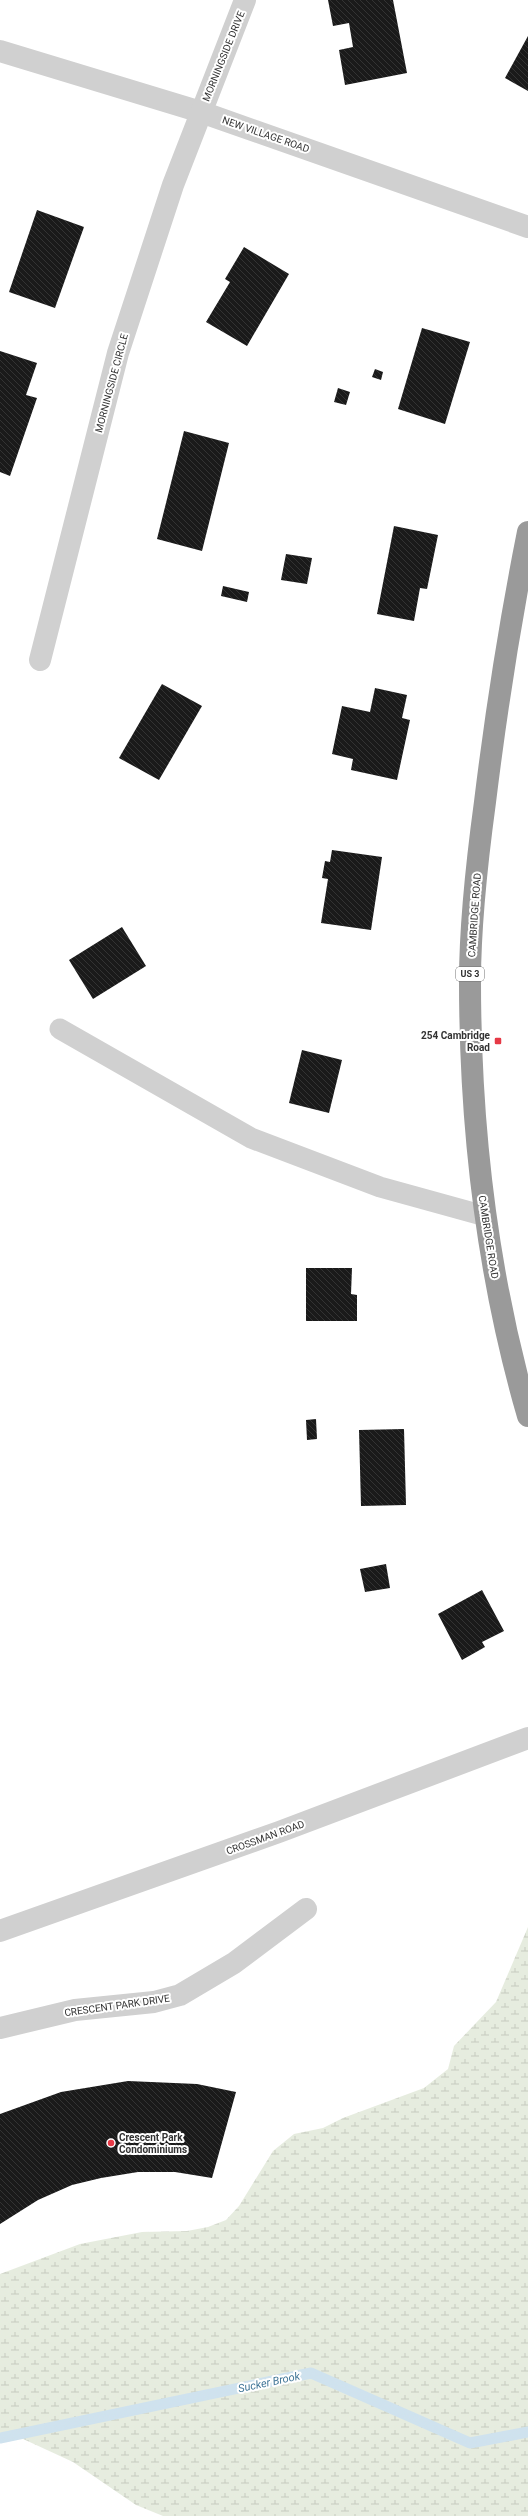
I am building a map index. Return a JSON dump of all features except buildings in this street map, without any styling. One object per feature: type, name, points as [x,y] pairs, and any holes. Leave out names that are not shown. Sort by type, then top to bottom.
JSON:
[{"type":"highway","name":"CAMBRIDGE ROAD","points":[[528,532],[499,693],[474,904],[470,980],[471,1048],[480,1174],[485,1216],[504,1319],[528,1416]]},
{"type":"street","name":"MORNINGSIDE DRIVE","points":[[201,112],[245,0]]},
{"type":"street","name":"NEW VILLAGE ROAD","points":[[0,51],[201,112],[528,227]]},
{"type":"street","name":"MORNINGSIDE CIRCLE","points":[[40,660],[118,352],[173,185],[201,112]]},
{"type":"street","name":"CROSSMAN ROAD","points":[[0,1931],[279,1832],[528,1738]]},
{"type":"street","name":"CRESCENT PARK DRIVE","points":[[0,2028],[75,2010],[154,2002],[180,1995],[234,1963],[306,1910]]},
{"type":"lane","points":[[60,1029],[251,1138],[380,1188],[485,1216]]},
{"type":"green space","points":[[528,1927],[528,2516],[163,2516],[136,2505],[73,2462],[21,2438],[0,2437],[0,2274],[80,2244],[142,2232],[187,2231],[208,2227],[226,2220],[239,2206],[273,2151],[294,2134],[323,2128],[343,2118],[424,2088],[448,2069],[454,2046],[496,2002]]},
{"type":"waterway","name":"Sucker Brook","points":[[0,2438],[311,2373],[470,2443],[528,2432]]},
{"type":"place","name":"254 Cambridge Road","points":[[498,1041]]},
{"type":"place","name":"Crescent Park Condominiums","points":[[111,2143]]}]
